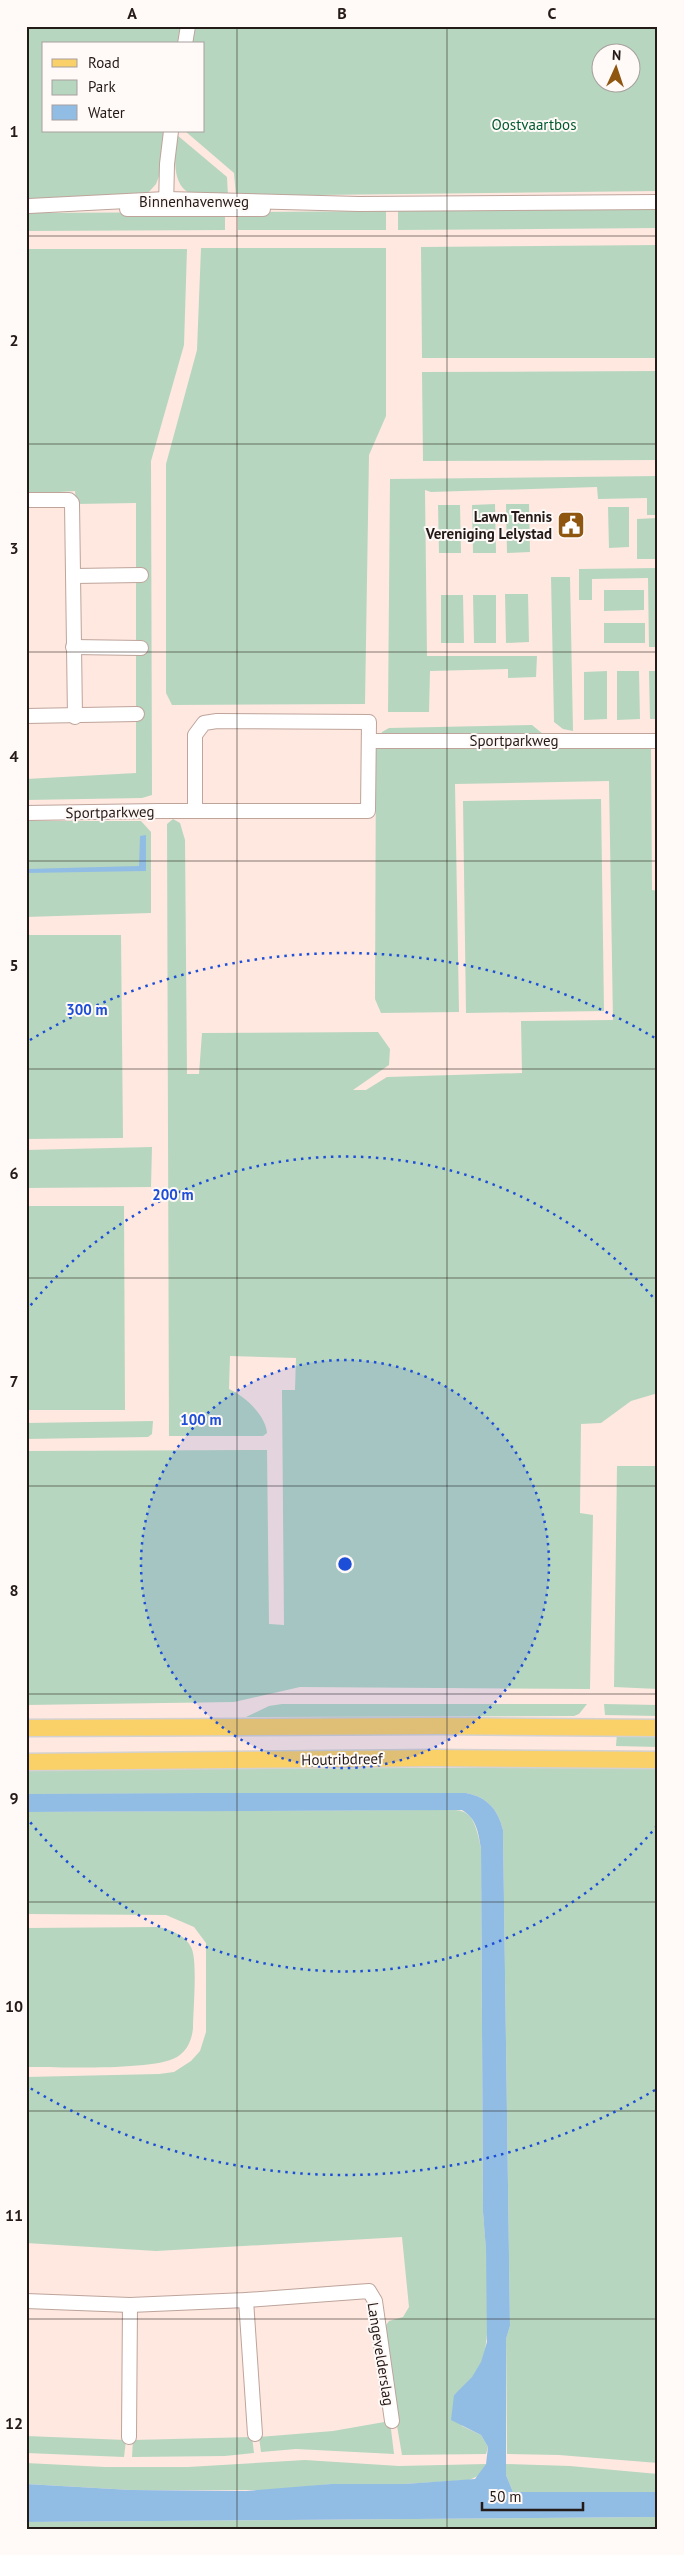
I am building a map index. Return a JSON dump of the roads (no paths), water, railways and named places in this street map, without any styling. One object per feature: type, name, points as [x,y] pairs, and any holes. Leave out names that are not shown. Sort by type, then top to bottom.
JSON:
[{"type":"main road","points":[[26,1728],[428,1726],[658,1728]]},
{"type":"main road","name":"Houtribdreef","points":[[26,1762],[437,1758],[658,1760]]},
{"type":"street","points":[[185,42],[188,26]]},
{"type":"street","points":[[166,205],[171,132]]},
{"type":"street","name":"Binnenhavenweg","points":[[27,206],[166,205],[232,210],[359,204],[658,202]]},
{"type":"street","points":[[26,500],[69,500],[72,503],[75,717]]},
{"type":"street","points":[[74,576],[141,575]]},
{"type":"street","points":[[73,647],[141,648]]},
{"type":"street","points":[[26,716],[75,717],[137,714]]},
{"type":"street","name":"Sportparkweg","points":[[26,813],[368,811],[369,722],[217,721],[204,723],[195,736],[194,811]]},
{"type":"street","name":"Sportparkweg","points":[[370,741],[658,740]]},
{"type":"street","name":"Langevelderslag","points":[[26,2301],[130,2305],[369,2292],[375,2301],[392,2420]]},
{"type":"street","points":[[246,2300],[255,2434]]},
{"type":"street","points":[[129,2437],[130,2305]]},
{"type":"water","points":[[146,835],[146,871],[26,873],[26,869],[139,866],[140,836]]},
{"type":"water","points":[[466,1793],[486,1801],[495,1810],[503,1830],[510,2326],[506,2339],[506,2475],[513,2492],[658,2492],[658,2517],[26,2522],[26,2484],[131,2490],[246,2491],[331,2484],[404,2484],[475,2479],[486,2464],[488,2447],[481,2435],[451,2420],[454,2395],[472,2377],[481,2362],[487,2342],[486,2250],[483,2212],[481,1848],[476,1826],[471,1817],[462,1810],[26,1812],[26,1794]]},
{"type":"place","name":"Lawn Tennis Vereniging Lelystad","points":[[571,525]]},
{"type":"park label","name":"Oostvaartbos","points":[[534,124]]}]
